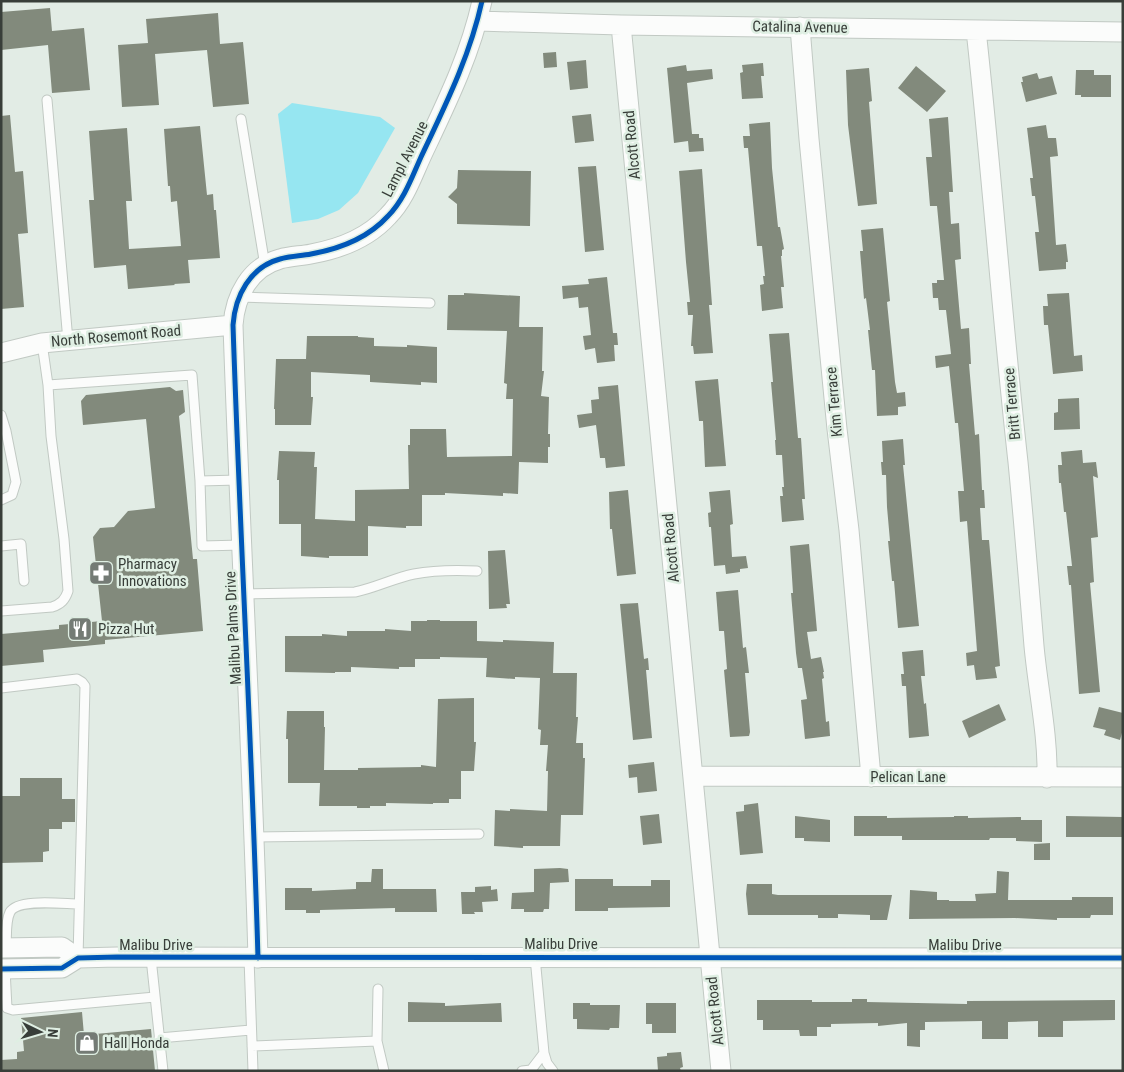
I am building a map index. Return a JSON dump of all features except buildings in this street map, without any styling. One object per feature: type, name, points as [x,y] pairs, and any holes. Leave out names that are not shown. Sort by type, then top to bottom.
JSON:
[{"type":"street","name":"Lampl Avenue","points":[[238,297],[254,274],[265,266],[280,259],[339,247],[373,230],[390,214],[402,198],[467,55],[482,1]]},
{"type":"street","name":"Catalina Avenue","points":[[478,21],[621,25],[1123,32]]},
{"type":"street","name":"Alcott Road","points":[[621,25],[721,1071]]},
{"type":"street","name":"Kim Terrace","points":[[800,27],[809,139],[837,429],[849,530],[871,777]]},
{"type":"street","name":"Britt Terrace","points":[[976,30],[986,116],[1028,561],[1034,647],[1047,755],[1047,778]]},
{"type":"street","name":"Malibu Palms Drive","points":[[238,297],[232,325],[255,837],[254,958]]},
{"type":"street","name":"North Rosemont Road","points":[[1,353],[42,343],[232,325]]},
{"type":"street","name":"Pelican Lane","points":[[693,776],[1123,777]]},
{"type":"street","name":"Malibu Drive","points":[[4,948],[62,947],[78,958]]},
{"type":"street","name":"Malibu Drive","points":[[3,969],[62,968],[78,958],[1123,958]]},
{"type":"lane","points":[[47,100],[68,341]]},
{"type":"lane","points":[[241,119],[265,266]]},
{"type":"lane","points":[[238,297],[430,302]]},
{"type":"lane","points":[[1,611],[52,607],[60,604],[66,598],[68,591],[64,539],[51,436],[48,384],[42,343]]},
{"type":"lane","points":[[48,384],[192,375],[200,481],[202,546],[242,544]]},
{"type":"lane","points":[[1,415],[16,482],[12,495],[3,500]]},
{"type":"lane","points":[[200,481],[238,480]]},
{"type":"lane","points":[[1,546],[21,544],[24,581]]},
{"type":"lane","points":[[244,594],[355,592],[372,589],[414,574],[451,570],[477,571]]},
{"type":"lane","points":[[1,688],[77,680],[85,686],[78,958]]},
{"type":"lane","points":[[255,837],[479,834]]},
{"type":"lane","points":[[4,948],[8,918],[15,906],[32,903],[79,904]]},
{"type":"lane","points":[[535,957],[544,1053],[547,1063],[553,1071]]},
{"type":"lane","points":[[151,958],[163,1071]]},
{"type":"lane","points":[[253,1071],[254,958]]},
{"type":"lane","points":[[3,969],[7,1008],[14,1010],[155,997]]},
{"type":"lane","points":[[378,989],[377,1041],[384,1071]]},
{"type":"lane","points":[[159,1038],[252,1030]]},
{"type":"lane","points":[[252,1046],[377,1041]]},
{"type":"lane","points":[[522,1071],[532,1070],[544,1053]]},
{"type":"water","points":[[292,103],[380,117],[395,128],[358,193],[339,210],[318,219],[292,223],[278,114]]},
{"type":"cycle path","points":[[258,958],[234,314],[246,284],[252,276],[269,263],[288,257],[322,252],[342,246],[371,231],[394,210],[407,188],[448,100],[471,41],[482,1]]},
{"type":"cycle path","points":[[1,969],[62,968],[78,958],[117,957],[1123,958]]},
{"type":"place","name":"Pharmacy Innovations","points":[[101,573]]},
{"type":"place","name":"Pizza Hut","points":[[80,629]]},
{"type":"place","name":"Hall Honda","points":[[87,1043]]}]
